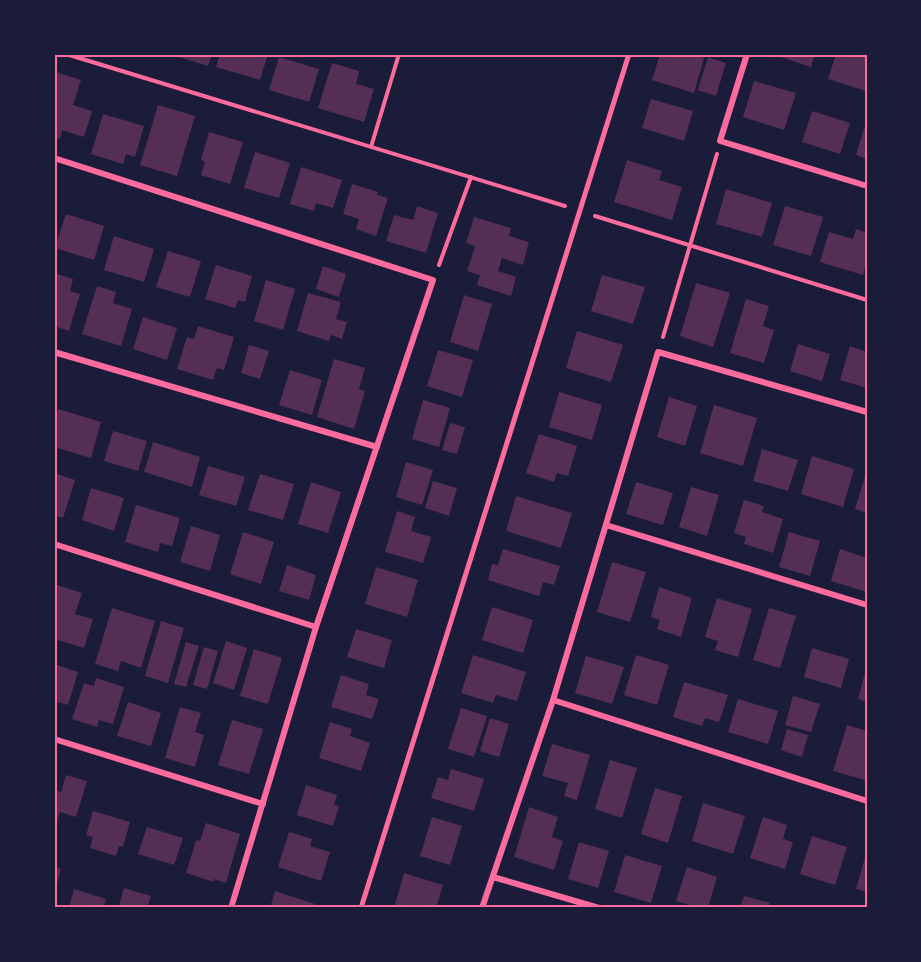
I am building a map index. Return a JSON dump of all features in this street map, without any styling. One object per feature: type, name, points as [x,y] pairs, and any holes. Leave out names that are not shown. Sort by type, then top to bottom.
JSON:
[{"type":"street","points":[[361,908],[629,54]]},
{"type":"street","points":[[747,54],[720,141],[867,186]]},
{"type":"street","points":[[54,158],[434,280],[316,627],[231,908]]},
{"type":"street","points":[[54,352],[377,447]]},
{"type":"street","points":[[482,908],[552,700],[658,352],[867,412]]},
{"type":"street","points":[[606,525],[867,605]]},
{"type":"street","points":[[54,544],[316,627]]},
{"type":"street","points":[[552,700],[867,801]]},
{"type":"street","points":[[54,739],[263,804]]},
{"type":"street","points":[[493,877],[599,908]]},
{"type":"path","points":[[66,54],[867,300]]},
{"type":"path","points":[[371,147],[399,54]]},
{"type":"path","points":[[658,352],[720,141]]},
{"type":"path","points":[[434,280],[471,177]]},
{"type":"building","points":[[177,54],[212,54],[208,66],[176,56]]},
{"type":"building","points":[[220,54],[268,54],[260,80],[216,67]]},
{"type":"building","points":[[660,54],[690,54],[704,58],[694,93],[652,80]]},
{"type":"building","points":[[772,54],[815,54],[811,67]]},
{"type":"building","points":[[836,54],[867,54],[866,91],[828,79]]},
{"type":"building","points":[[279,57],[319,69],[309,102],[269,90]]},
{"type":"building","points":[[708,57],[726,63],[716,96],[698,90]]},
{"type":"building","points":[[332,63],[359,71],[356,84],[374,89],[364,122],[318,108]]},
{"type":"building","points":[[56,72],[81,80],[73,105],[92,111],[84,137],[62,130],[60,139],[54,137],[54,78]]},
{"type":"building","points":[[754,81],[796,93],[784,130],[743,117]]},
{"type":"building","points":[[651,99],[693,111],[684,141],[642,128]]},
{"type":"building","points":[[158,105],[195,116],[177,176],[140,165]]},
{"type":"building","points":[[812,111],[850,123],[840,154],[802,142]]},
{"type":"building","points":[[103,114],[144,126],[135,157],[126,154],[123,164],[91,154]]},
{"type":"building","points":[[867,119],[867,159],[856,155]]},
{"type":"building","points":[[209,132],[243,142],[230,184],[201,175],[205,162],[201,160]]},
{"type":"building","points":[[255,152],[290,163],[279,198],[244,188]]},
{"type":"building","points":[[627,160],[662,171],[659,180],[682,187],[672,220],[614,202]]},
{"type":"building","points":[[301,167],[342,180],[333,208],[316,203],[314,211],[290,204]]},
{"type":"building","points":[[352,184],[378,192],[377,195],[388,198],[376,236],[356,229],[359,219],[343,214]]},
{"type":"building","points":[[726,189],[772,203],[762,237],[716,224]]},
{"type":"building","points":[[417,206],[438,213],[426,253],[386,241],[394,215],[413,220]]},
{"type":"building","points":[[785,206],[823,217],[811,256],[773,245]]},
{"type":"building","points":[[66,214],[104,226],[94,260],[55,248]]},
{"type":"building","points":[[474,217],[511,228],[509,236],[529,242],[523,265],[502,258],[498,271],[516,277],[511,296],[477,285],[480,275],[467,271],[475,246],[466,243]]},
{"type":"building","points":[[856,229],[867,233],[867,260],[863,275],[820,262],[829,232],[853,239]]},
{"type":"building","points":[[114,236],[154,249],[144,282],[104,270]]},
{"type":"building","points":[[168,251],[201,261],[190,297],[156,287]]},
{"type":"building","points":[[216,265],[252,276],[245,302],[238,300],[235,308],[205,299]]},
{"type":"building","points":[[323,266],[346,274],[339,297],[316,289]]},
{"type":"building","points":[[54,273],[73,279],[70,291],[80,294],[69,331],[54,326]]},
{"type":"building","points":[[602,275],[645,287],[633,324],[591,311]]},
{"type":"building","points":[[266,280],[295,289],[283,330],[254,321]]},
{"type":"building","points":[[696,283],[730,293],[713,347],[680,336]]},
{"type":"building","points":[[97,286],[116,292],[113,303],[132,309],[121,346],[82,334]]},
{"type":"building","points":[[308,293],[341,302],[336,319],[347,322],[342,339],[331,335],[329,341],[297,331]]},
{"type":"building","points":[[464,295],[492,304],[478,351],[450,342]]},
{"type":"building","points":[[746,299],[769,306],[763,326],[774,330],[764,363],[730,353]]},
{"type":"building","points":[[143,317],[177,328],[167,360],[133,349]]},
{"type":"building","points":[[198,326],[234,337],[224,370],[217,368],[213,380],[177,369],[187,337],[194,339]]},
{"type":"building","points":[[577,331],[623,345],[611,382],[566,368]]},
{"type":"building","points":[[798,344],[830,354],[822,381],[790,371]]},
{"type":"building","points":[[249,345],[269,351],[260,379],[241,373]]},
{"type":"building","points":[[850,346],[867,352],[867,388],[840,380]]},
{"type":"building","points":[[438,350],[473,360],[462,397],[427,386]]},
{"type":"building","points":[[334,359],[365,368],[359,389],[365,391],[354,429],[317,417]]},
{"type":"building","points":[[290,370],[322,380],[312,415],[279,405]]},
{"type":"building","points":[[559,392],[602,405],[592,440],[549,427]]},
{"type":"building","points":[[669,397],[697,406],[685,446],[657,437]]},
{"type":"building","points":[[423,400],[450,408],[439,447],[412,439]]},
{"type":"building","points":[[714,405],[757,418],[743,466],[700,453]]},
{"type":"building","points":[[58,409],[101,422],[91,458],[54,447],[54,422]]},
{"type":"building","points":[[450,423],[465,427],[457,454],[442,450]]},
{"type":"building","points":[[113,431],[147,441],[138,471],[104,461]]},
{"type":"building","points":[[539,434],[577,446],[568,476],[557,473],[554,482],[526,473]]},
{"type":"building","points":[[153,442],[200,457],[192,487],[144,472]]},
{"type":"building","points":[[762,449],[798,460],[788,491],[753,481]]},
{"type":"building","points":[[812,456],[854,469],[843,507],[801,494]]},
{"type":"building","points":[[406,462],[433,470],[422,505],[396,497]]},
{"type":"building","points":[[208,466],[245,477],[236,506],[199,495]]},
{"type":"building","points":[[867,470],[867,513],[855,509]]},
{"type":"building","points":[[54,473],[75,480],[63,518],[54,515]]},
{"type":"building","points":[[260,474],[294,484],[283,520],[248,510]]},
{"type":"building","points":[[433,481],[457,488],[449,516],[425,508]]},
{"type":"building","points":[[311,482],[341,492],[328,533],[298,524]]},
{"type":"building","points":[[636,482],[673,493],[663,525],[626,514]]},
{"type":"building","points":[[691,487],[719,495],[707,536],[679,527]]},
{"type":"building","points":[[91,488],[124,498],[114,531],[82,520]]},
{"type":"building","points":[[516,496],[572,513],[561,548],[506,531]]},
{"type":"building","points":[[744,500],[764,506],[762,512],[783,519],[773,553],[744,544],[746,537],[734,533]]},
{"type":"building","points":[[136,505],[180,518],[172,546],[160,543],[158,552],[125,542]]},
{"type":"building","points":[[397,511],[415,517],[411,531],[431,537],[423,563],[385,552]]},
{"type":"building","points":[[191,526],[220,535],[210,571],[180,562]]},
{"type":"building","points":[[243,532],[274,542],[261,584],[230,574]]},
{"type":"building","points":[[789,532],[820,541],[810,576],[779,567]]},
{"type":"building","points":[[503,549],[560,566],[554,585],[543,582],[539,596],[488,580],[492,564],[498,565]]},
{"type":"building","points":[[840,549],[867,558],[867,592],[831,581]]},
{"type":"building","points":[[612,562],[646,572],[630,622],[597,612]]},
{"type":"building","points":[[287,565],[316,575],[309,600],[279,591]]},
{"type":"building","points":[[376,567],[418,580],[407,617],[365,604]]},
{"type":"building","points":[[57,585],[82,593],[75,614],[93,619],[84,648],[54,639],[54,594]]},
{"type":"building","points":[[659,587],[692,598],[681,637],[657,629],[660,620],[651,617]]},
{"type":"building","points":[[717,598],[752,609],[738,657],[715,650],[718,641],[705,637]]},
{"type":"building","points":[[492,607],[533,620],[523,653],[482,640]]},
{"type":"building","points":[[112,608],[155,621],[141,668],[121,661],[118,671],[95,664]]},
{"type":"building","points":[[769,608],[796,616],[780,668],[753,660]]},
{"type":"building","points":[[161,621],[184,628],[168,683],[145,676]]},
{"type":"building","points":[[356,629],[392,640],[384,668],[347,657]]},
{"type":"building","points":[[226,641],[247,648],[234,690],[213,683]]},
{"type":"building","points":[[186,642],[199,646],[186,687],[174,684]]},
{"type":"building","points":[[204,647],[218,651],[207,689],[193,685]]},
{"type":"building","points":[[812,648],[849,659],[841,688],[804,677]]},
{"type":"building","points":[[254,649],[282,658],[268,704],[240,696]]},
{"type":"building","points":[[473,655],[526,672],[517,701],[496,695],[493,703],[461,693]]},
{"type":"building","points":[[636,655],[669,665],[657,705],[624,695]]},
{"type":"building","points":[[586,656],[624,667],[612,704],[575,693]]},
{"type":"building","points":[[54,664],[78,672],[68,705],[54,701]]},
{"type":"building","points":[[867,669],[867,702],[858,699]]},
{"type":"building","points":[[341,675],[369,684],[366,695],[379,699],[372,719],[331,707]]},
{"type":"building","points":[[96,678],[124,687],[113,724],[99,720],[97,727],[72,719],[84,683],[94,686]]},
{"type":"building","points":[[684,682],[728,695],[719,722],[705,718],[702,726],[673,717]]},
{"type":"building","points":[[793,696],[820,704],[811,732],[785,725]]},
{"type":"building","points":[[738,699],[778,711],[768,744],[728,732]]},
{"type":"building","points":[[128,702],[161,713],[151,746],[117,736]]},
{"type":"building","points":[[180,707],[201,713],[195,732],[204,735],[195,767],[165,758]]},
{"type":"building","points":[[461,708],[487,716],[474,757],[448,749]]},
{"type":"building","points":[[490,718],[509,724],[499,757],[480,751]]},
{"type":"building","points":[[232,720],[263,729],[249,774],[218,765]]},
{"type":"building","points":[[330,722],[352,729],[350,736],[370,743],[361,771],[319,758]]},
{"type":"building","points":[[847,725],[867,731],[865,780],[833,771]]},
{"type":"building","points":[[787,729],[808,735],[802,757],[781,750]]},
{"type":"building","points":[[552,744],[590,755],[577,800],[564,796],[568,783],[542,776]]},
{"type":"building","points":[[610,760],[637,768],[622,818],[595,809]]},
{"type":"building","points":[[451,769],[484,779],[474,811],[431,798],[438,777],[448,780]]},
{"type":"building","points":[[66,775],[87,781],[76,817],[60,812],[56,825],[54,824],[54,790],[61,792]]},
{"type":"building","points":[[306,785],[337,795],[334,805],[339,806],[333,826],[297,815]]},
{"type":"building","points":[[655,788],[682,796],[668,843],[641,834]]},
{"type":"building","points":[[703,803],[745,816],[733,854],[692,841]]},
{"type":"building","points":[[529,807],[558,817],[552,837],[563,841],[554,870],[514,857]]},
{"type":"building","points":[[93,811],[130,822],[123,847],[119,846],[116,856],[90,848],[93,837],[86,835]]},
{"type":"building","points":[[432,817],[462,826],[450,865],[420,856]]},
{"type":"building","points":[[763,817],[787,825],[783,839],[793,842],[785,869],[750,858]]},
{"type":"building","points":[[206,823],[240,834],[226,883],[214,879],[214,882],[186,873],[196,840],[200,841]]},
{"type":"building","points":[[147,827],[183,838],[174,865],[138,854]]},
{"type":"building","points":[[289,832],[312,839],[310,846],[330,852],[321,881],[278,867]]},
{"type":"building","points":[[812,836],[847,847],[835,885],[800,874]]},
{"type":"building","points":[[579,842],[609,851],[598,888],[568,879]]},
{"type":"building","points":[[867,854],[867,892],[856,889]]},
{"type":"building","points":[[625,855],[662,866],[651,903],[614,892]]},
{"type":"building","points":[[54,867],[61,869],[55,892],[54,892]]},
{"type":"building","points":[[687,867],[717,877],[708,908],[676,901]]},
{"type":"building","points":[[404,873],[443,885],[436,908],[394,908]]},
{"type":"building","points":[[124,888],[151,896],[147,908],[118,908]]},
{"type":"building","points":[[74,889],[106,899],[103,908],[69,908]]},
{"type":"building","points":[[275,891],[315,904],[313,908],[270,908]]},
{"type":"building","points":[[744,896],[770,903],[768,908],[740,908]]}]
